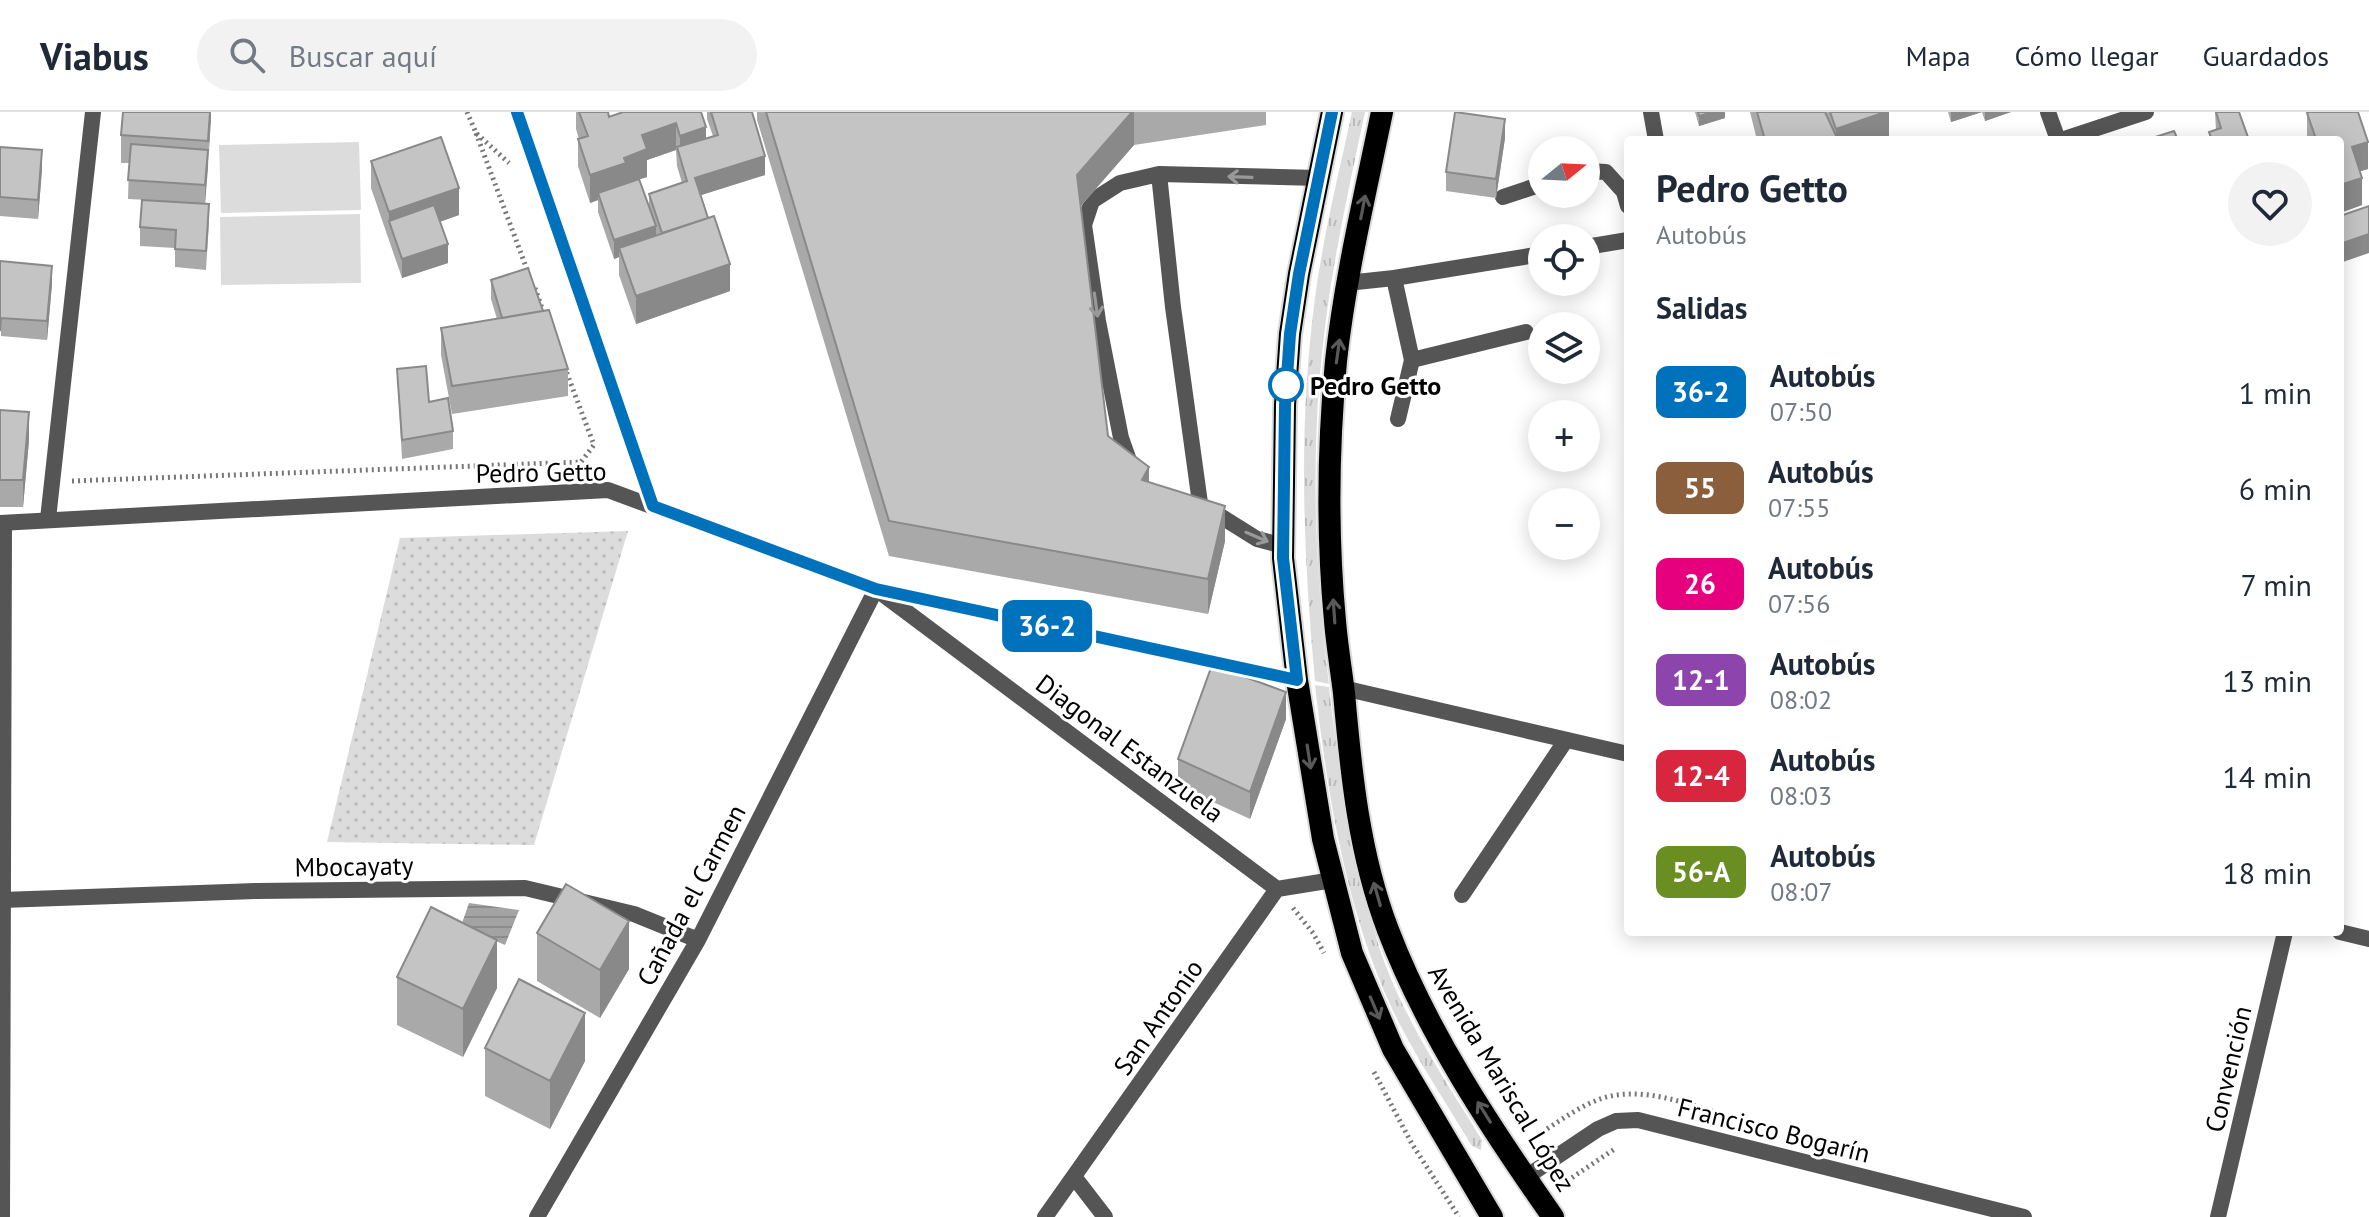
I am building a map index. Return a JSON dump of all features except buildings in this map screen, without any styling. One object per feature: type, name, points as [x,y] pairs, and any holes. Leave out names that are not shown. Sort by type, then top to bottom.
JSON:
[{"type":"highway","points":[[1332,112],[1290,334],[1283,465],[1283,558],[1297,680],[1311,774],[1352,953],[1393,1049],[1492,1217]]},
{"type":"highway","name":"Avenida Mariscal López","points":[[1382,112],[1347,283],[1336,362],[1331,464],[1335,622],[1352,785],[1368,864],[1387,927],[1414,993],[1479,1103],[1553,1217]]},
{"type":"street","points":[[48,519],[93,112]]},
{"type":"street","points":[[517,112],[653,506]]},
{"type":"street","points":[[1651,112],[1655,136]]},
{"type":"street","points":[[2048,112],[2057,136]]},
{"type":"street","points":[[2071,136],[2146,112]]},
{"type":"street","points":[[1600,172],[1606,172],[1624,192]]},
{"type":"street","points":[[1137,481],[1121,438],[1098,321],[1084,225],[1092,201],[1120,183],[1159,174],[1318,178]]},
{"type":"street","points":[[1159,174],[1193,501],[1257,539],[1284,546]]},
{"type":"street","points":[[1503,197],[1528,189]]},
{"type":"street","points":[[1600,245],[1624,241]]},
{"type":"street","points":[[1347,283],[1528,256]]},
{"type":"street","points":[[1394,278],[1412,360],[1398,419]]},
{"type":"street","points":[[1412,360],[1526,332]]},
{"type":"street","name":"Pedro Getto","points":[[2,523],[608,490],[876,589],[1297,680]]},
{"type":"street","points":[[2,523],[2,1217]]},
{"type":"street","name":"Diagonal Estanzuela","points":[[876,589],[1277,889]]},
{"type":"street","name":"Cañada el Carmen","points":[[537,1217],[698,940],[876,589]]},
{"type":"street","points":[[1343,688],[1624,753]]},
{"type":"street","points":[[1462,895],[1566,740]]},
{"type":"street","points":[[1277,889],[1333,880]]},
{"type":"street","name":"Mbocayaty","points":[[2,900],[256,891],[525,888],[634,914],[698,940]]},
{"type":"street","name":"San Antonio","points":[[1045,1217],[1277,889]]},
{"type":"street","points":[[2344,933],[2369,939]]},
{"type":"street","name":"Convención","points":[[2218,1217],[2284,936]]},
{"type":"street","name":"Francisco Bogarín","points":[[1526,1177],[1598,1129],[1616,1121],[1638,1120],[2024,1217]]},
{"type":"street","points":[[1075,1178],[1105,1217]]},
{"type":"path","points":[[467,112],[549,326]]},
{"type":"path","points":[[476,133],[512,165]]},
{"type":"path","points":[[69,481],[581,462],[594,445],[560,356]]},
{"type":"path","points":[[1567,1181],[1623,1143]]},
{"type":"green space","points":[[1352,112],[1365,112],[1333,273],[1317,416],[1317,550],[1329,684],[1315,681],[1305,537],[1304,442],[1318,275]]},
{"type":"green space","points":[[359,142],[361,210],[221,213],[219,145]]},
{"type":"green space","points":[[360,214],[361,283],[221,285],[220,217]]},
{"type":"green space","points":[[628,531],[534,845],[327,842],[400,538]]},
{"type":"green space","points":[[1315,685],[1329,687],[1354,840],[1371,919],[1384,960],[1420,1038],[1482,1140],[1481,1150],[1472,1146],[1409,1042],[1387,998],[1365,941],[1337,833]]},
{"type":"shaded area","points":[[469,903],[519,910],[505,945],[461,926]]},
{"type":"bus line","name":"36-2","points":[[517,112],[653,506],[876,589],[1297,680],[1283,558],[1285,405],[1290,334],[1299,274],[1332,112]]},
{"type":"place","name":"Pedro Getto","points":[[1286,385]]}]
